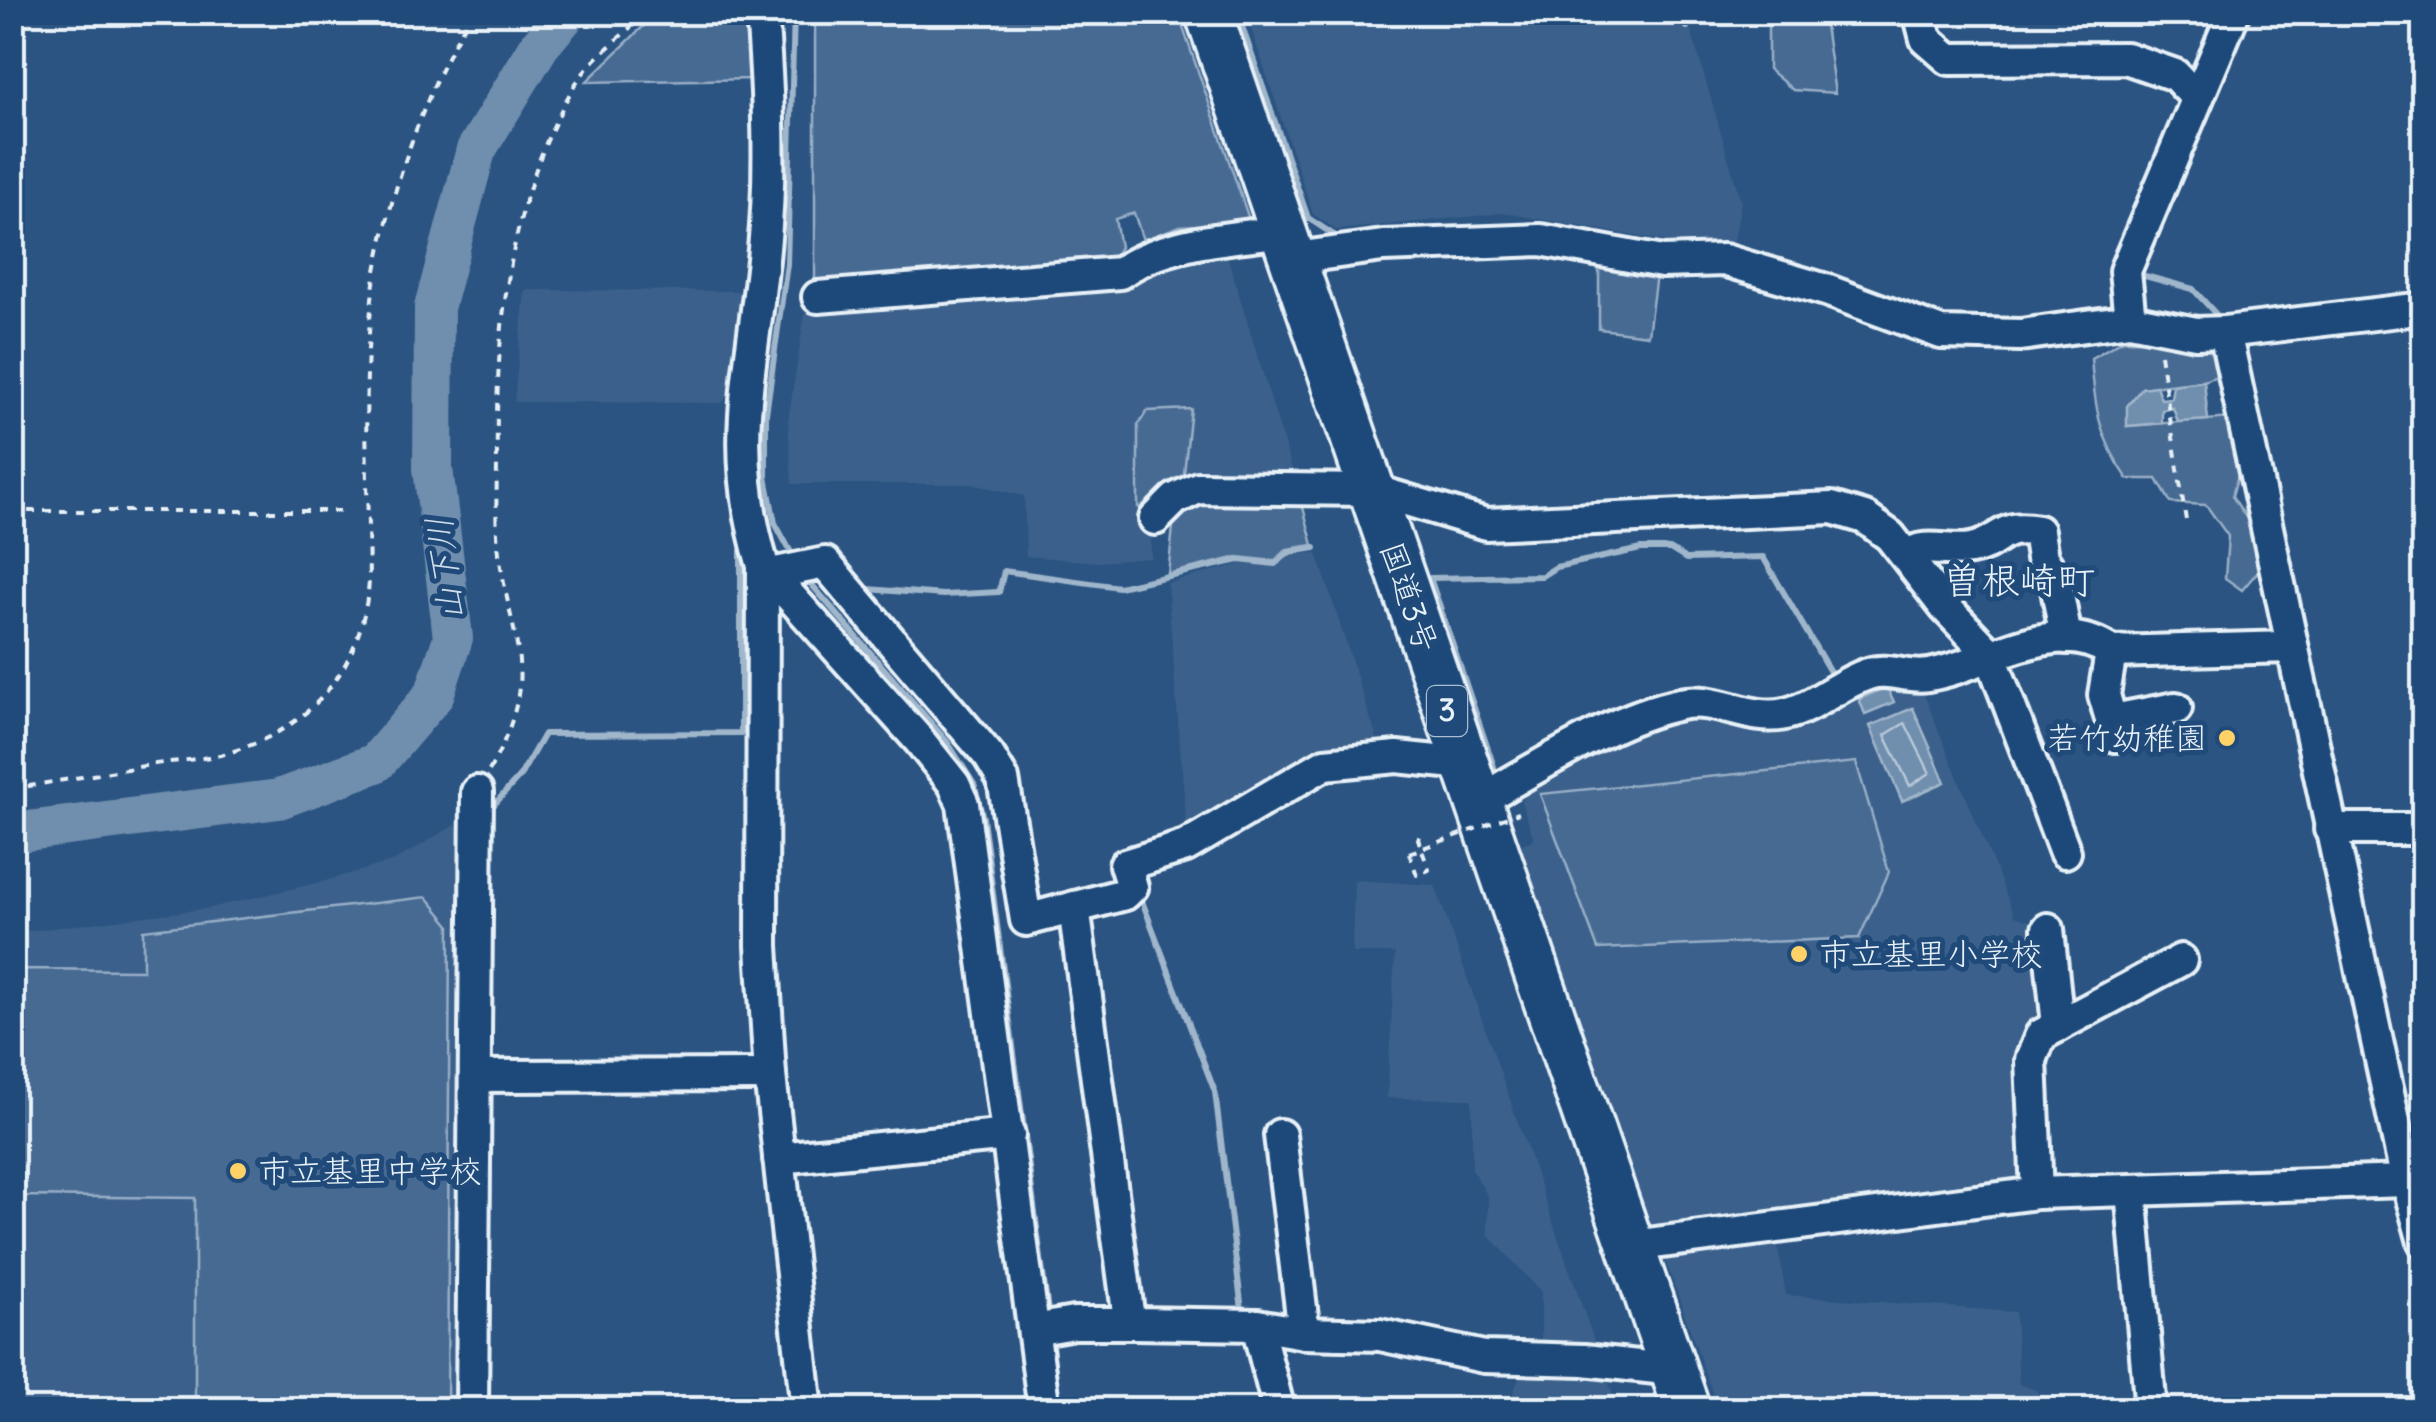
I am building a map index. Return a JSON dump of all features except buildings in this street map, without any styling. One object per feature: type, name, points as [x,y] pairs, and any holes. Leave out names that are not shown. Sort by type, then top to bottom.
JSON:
[{"type":"highway","name":"国道3号","points":[[1208,12],[1373,490],[1488,792],[1681,1390]]},
{"type":"street","points":[[762,12],[767,220],[744,400],[741,462],[747,514],[767,570],[762,946],[770,1075],[806,1410]]},
{"type":"street","points":[[1919,12],[1926,39],[1949,59],[2126,58],[2175,74],[2197,98]]},
{"type":"street","points":[[2142,323],[2126,271],[2234,12]]},
{"type":"street","points":[[818,297],[1120,273],[1134,263],[1211,242],[1383,246],[1541,240],[1662,262],[1724,260],[1826,290],[1941,333],[2020,334],[2142,323],[2225,332],[2424,308]]},
{"type":"street","points":[[2225,332],[2330,829],[2407,1181],[2424,1242]]},
{"type":"street","points":[[1155,519],[1174,499],[1198,488],[1373,490],[1486,524],[1832,508],[1865,518],[1908,555],[1945,606],[1990,654],[2065,852]]},
{"type":"street","points":[[1908,555],[1916,549],[1973,549],[2015,526],[2038,531],[2042,558],[2055,578],[2066,638]]},
{"type":"street","points":[[767,570],[825,563],[989,756],[1003,779],[1026,920],[1125,894],[1132,887],[1125,865],[1186,846],[1324,764],[1351,758],[1397,757],[1488,792],[1562,754],[1682,703],[1715,703],[1754,714],[1779,716],[1804,710],[1864,675],[1886,670],[1926,676],[1990,654],[2066,638],[2100,644],[2111,652],[2291,647]]},
{"type":"street","points":[[767,570],[954,784],[968,839],[1044,1410]]},
{"type":"street","points":[[2111,652],[2104,695],[2114,728],[2176,708]]},
{"type":"street","points":[[472,1410],[477,792]]},
{"type":"street","points":[[2330,829],[2424,829]]},
{"type":"street","points":[[1074,908],[1128,1312],[1134,1323]]},
{"type":"street","points":[[2048,929],[2058,1026]]},
{"type":"street","points":[[2037,1193],[2031,1060],[2035,1043],[2058,1026],[2181,960]]},
{"type":"street","points":[[476,1076],[770,1075]]},
{"type":"street","points":[[779,1158],[1008,1135]]},
{"type":"street","points":[[1280,1136],[1304,1333]]},
{"type":"street","points":[[1632,1246],[2037,1193],[2407,1181]]},
{"type":"street","points":[[2131,1191],[2151,1410]]},
{"type":"street","points":[[1034,1330],[1074,1323],[1134,1323],[1257,1325],[1304,1333],[1380,1335],[1484,1357],[1584,1360],[1681,1390]]},
{"type":"street","points":[[1257,1325],[1279,1410]]},
{"type":"path","points":[[12,789],[232,752],[273,736],[309,710],[354,650],[365,624],[369,582],[368,455],[375,282],[418,127],[445,57],[472,12]]},
{"type":"path","points":[[477,792],[506,740],[522,672],[518,634],[498,544],[496,368],[514,246],[544,151],[574,84],[647,12]]},
{"type":"path","points":[[2142,323],[2166,394],[2187,527]]},
{"type":"path","points":[[12,510],[342,511]]},
{"type":"path","points":[[1422,829],[1418,839],[1429,870],[1417,875],[1410,853],[1488,792]]},
{"type":"shaded area","points":[[657,13],[751,13],[755,79],[586,82]]},
{"type":"shaded area","points":[[815,13],[1178,13],[1250,222],[1180,226],[1143,240],[1134,213],[1115,219],[1120,247],[1109,266],[815,284]]},
{"type":"shaded area","points":[[1246,13],[1686,13],[1741,202],[1734,241],[1738,254],[1505,213],[1336,230],[1313,214]]},
{"type":"shaded area","points":[[1824,19],[1835,93],[1793,90],[1768,69],[1768,22]]},
{"type":"shaded area","points":[[1226,252],[1300,496],[1183,483],[1190,410],[1151,509],[1151,558],[1098,562],[1026,556],[1024,496],[972,484],[792,484],[788,421],[806,306],[1122,281],[1203,254]]},
{"type":"shaded area","points":[[1599,255],[1657,267],[1648,335],[1599,329]]},
{"type":"shaded area","points":[[525,290],[748,291],[735,386],[722,403],[514,402]]},
{"type":"shaded area","points":[[2123,340],[2182,341],[2211,350],[2222,374],[2204,381],[2142,388],[2127,426],[2232,418],[2243,457],[2232,496],[2257,534],[2264,564],[2242,590],[2225,578],[2228,536],[2206,505],[2171,503],[2157,479],[2128,479],[2110,449],[2097,407],[2091,358]]},
{"type":"shaded area","points":[[1191,409],[1183,483],[1151,509],[1138,507],[1138,425],[1147,411]]},
{"type":"shaded area","points":[[1192,496],[1300,496],[1313,545],[1288,549],[1274,561],[1238,557],[1168,574],[1175,508]]},
{"type":"shaded area","points":[[1317,553],[1380,748],[1187,834],[1167,583],[1240,564],[1276,566],[1293,554]]},
{"type":"shaded area","name":"市立基里小学校","points":[[1883,679],[1920,685],[2015,916],[2042,925],[2047,983],[2027,1186],[1651,1234],[1515,847],[1534,839],[1521,801],[1542,777],[1662,721],[1683,715],[1719,717]]},
{"type":"shaded area","points":[[1856,762],[1889,872],[1859,938],[1598,949],[1540,794]]},
{"type":"shaded area","name":"市立基里中学校","points":[[455,825],[465,828],[461,1409],[13,1410],[13,933],[210,908],[325,881],[394,861]]},
{"type":"shaded area","points":[[1354,880],[1435,885],[1618,1409],[1507,1409],[1524,1365],[1541,1361],[1541,1292],[1488,1234],[1488,1197],[1472,1169],[1472,1099],[1387,1098],[1395,953],[1352,953]]},
{"type":"shaded area","name":"市立基里中学校","points":[[427,897],[450,925],[447,1409],[195,1409],[195,1198],[13,1196],[13,969],[143,970],[143,930]]},
{"type":"shaded area","points":[[1776,1235],[1786,1295],[2015,1312],[2019,1384],[2038,1391],[2039,1409],[1718,1409],[1662,1251]]},
{"type":"water","points":[[2204,381],[2208,420],[2178,422],[2173,408],[2162,410],[2162,423],[2127,426],[2127,406],[2142,388],[2156,386],[2161,399],[2171,398],[2173,385]]},
{"type":"water","points":[[1887,687],[1894,702],[1865,714],[1859,699]]},
{"type":"water","points":[[1913,708],[1945,782],[1902,801],[1870,726]]},
{"type":"waterway","name":"山下川","points":[[12,833],[279,799],[376,763],[434,695],[453,638],[433,468],[434,308],[476,150],[540,45],[568,12]]},
{"type":"waterway","points":[[794,12],[787,264],[766,414],[766,477],[775,523],[794,558]]},
{"type":"waterway","points":[[1237,12],[1308,218],[1337,237],[1348,236]]},
{"type":"waterway","points":[[1683,12],[1687,27]]},
{"type":"waterway","points":[[1445,229],[1532,227]]},
{"type":"waterway","points":[[1614,238],[1667,246]]},
{"type":"waterway","points":[[2134,273],[2193,289],[2223,322]]},
{"type":"waterway","points":[[868,589],[943,595],[999,592],[1004,571],[1119,587],[1239,560],[1275,564],[1290,552],[1315,548]]},
{"type":"waterway","points":[[1494,767],[1430,578],[1542,576],[1556,567],[1641,549],[1670,549],[1686,559],[1763,557],[1833,677]]},
{"type":"waterway","points":[[490,1062],[492,807],[520,776],[544,734],[741,733],[741,551]]},
{"type":"waterway","points":[[806,578],[948,743],[974,784],[983,818],[1049,1319]]},
{"type":"waterway","points":[[1142,901],[1215,1092],[1242,1310]]},
{"type":"waterway","points":[[488,1391],[490,1089]]},
{"type":"waterway","points":[[1051,1336],[1059,1410]]},
{"type":"place","name":"若竹幼稚園","points":[[2227,738]]},
{"type":"place","name":"市立基里小学校","points":[[1799,954]]},
{"type":"place","name":"市立基里中学校","points":[[238,1171]]},
{"type":"district","name":"曽根崎町","points":[[2019,581]]}]
